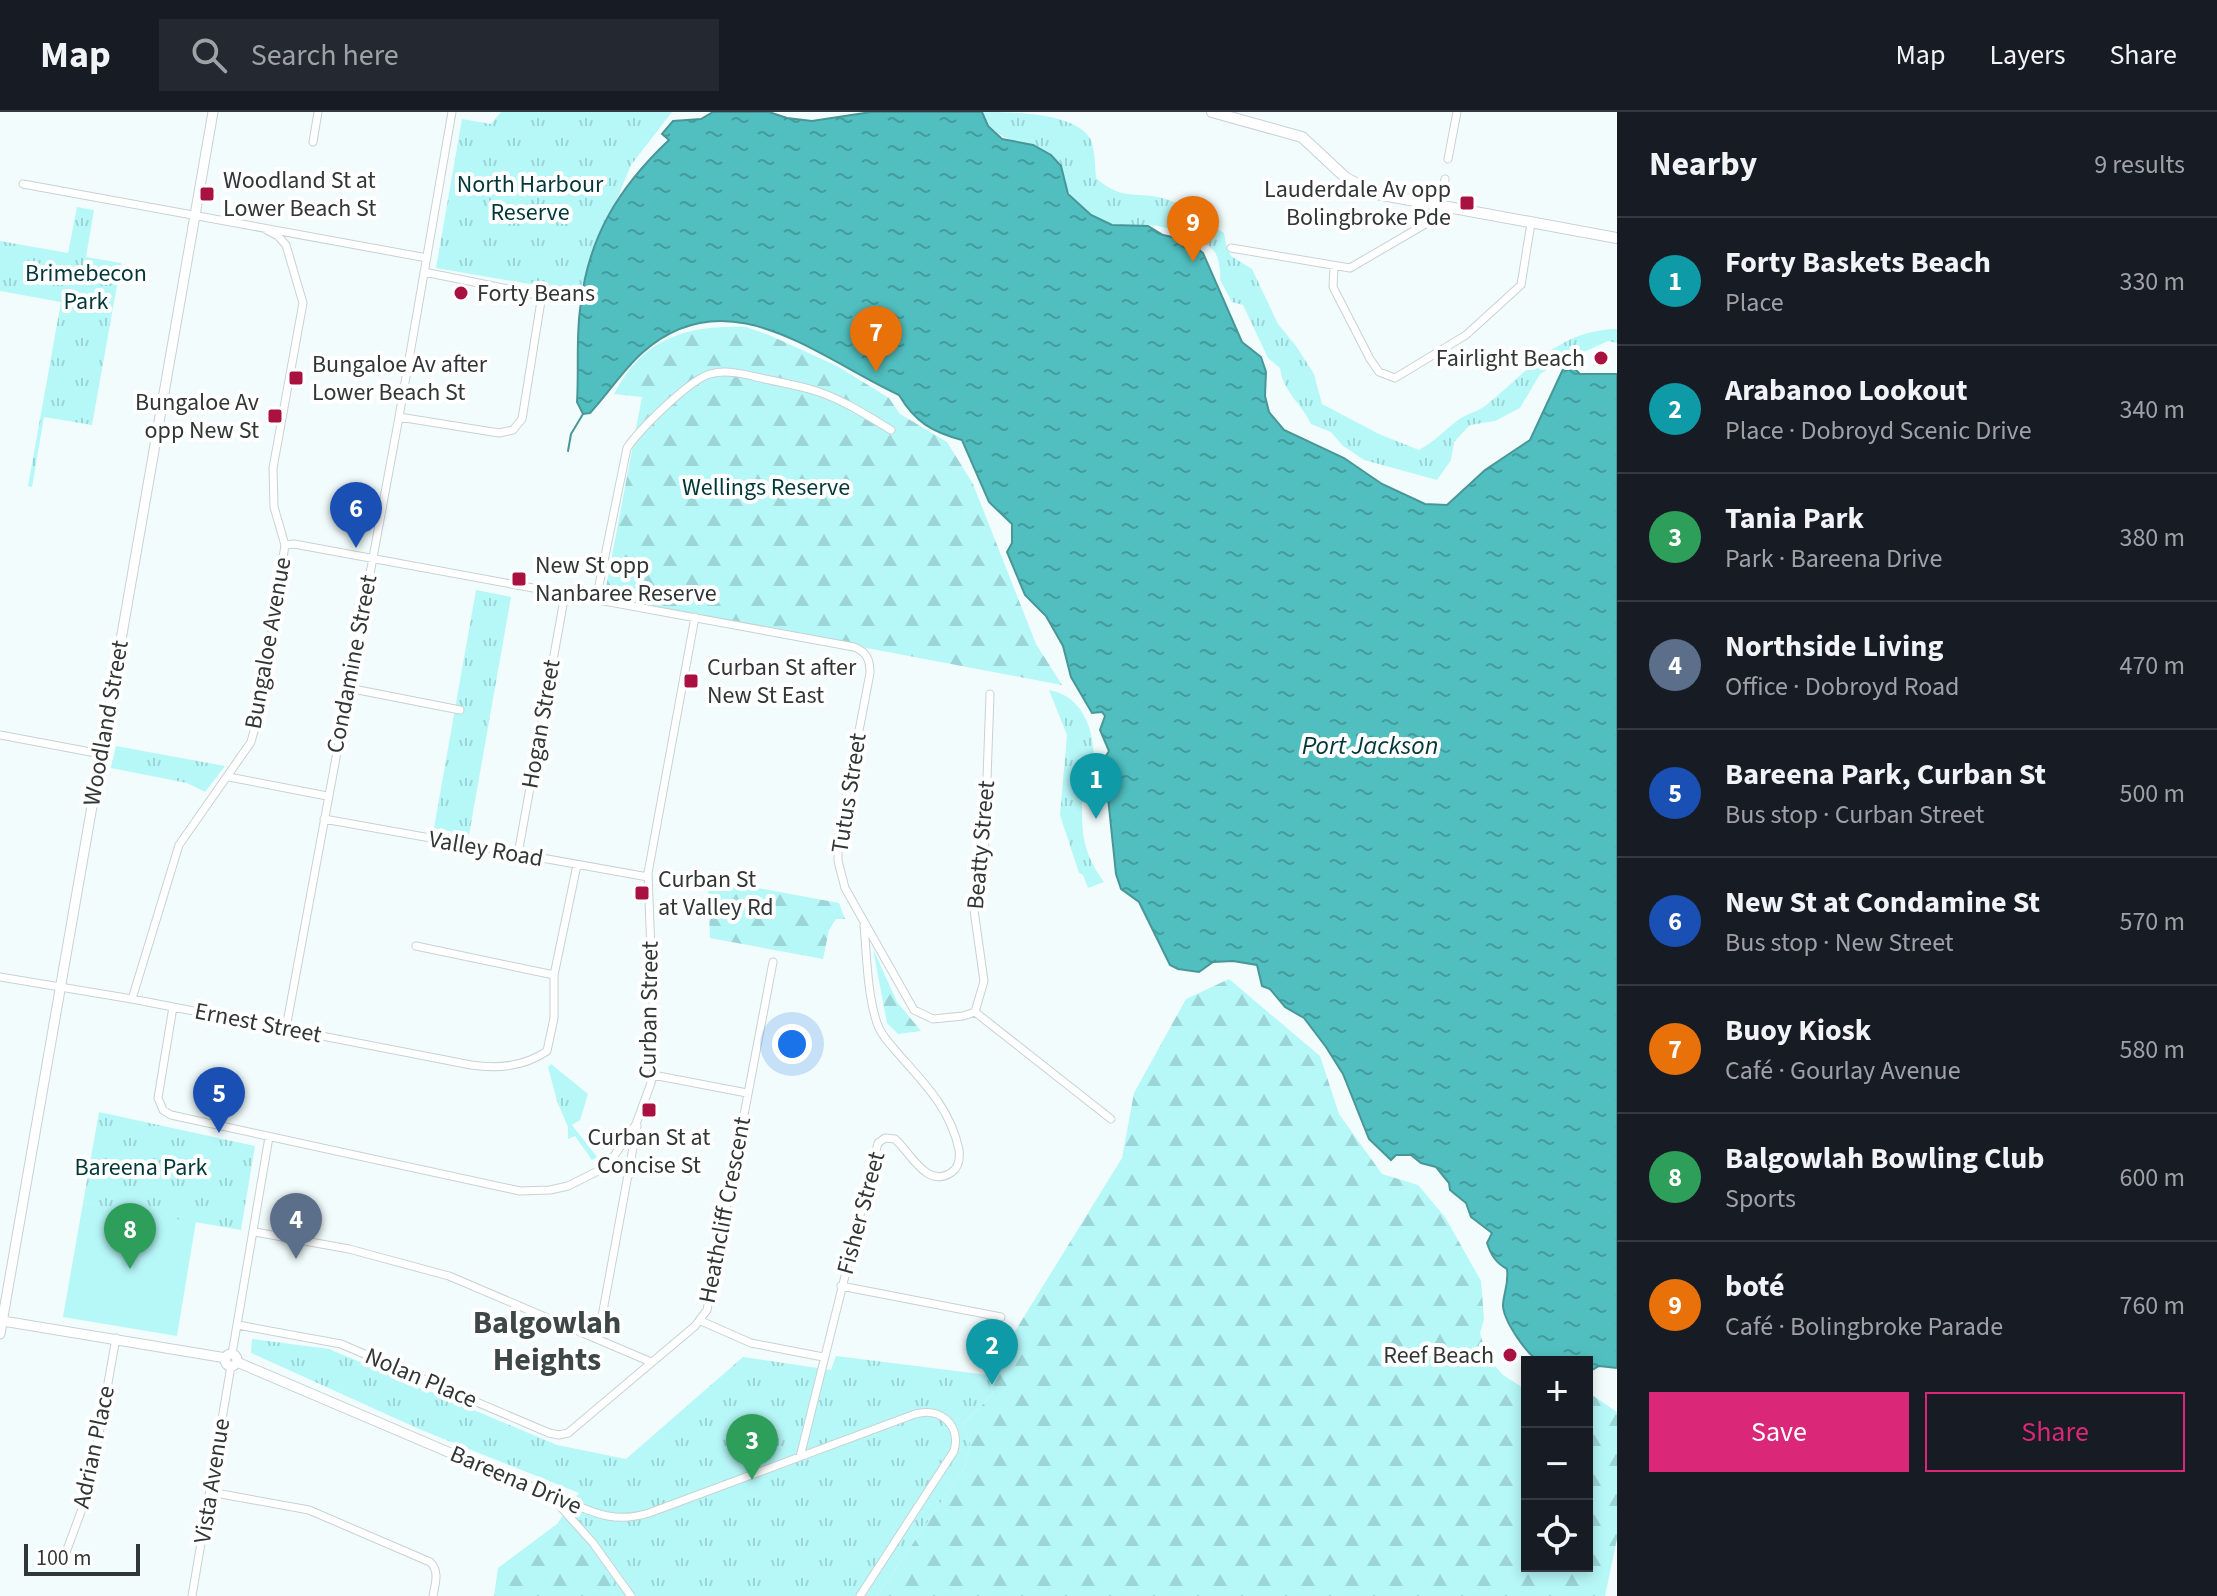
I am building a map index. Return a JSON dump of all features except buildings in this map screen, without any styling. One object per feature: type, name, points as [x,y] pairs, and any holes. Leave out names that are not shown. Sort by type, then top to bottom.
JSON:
[{"type":"main road","points":[[1212,112],[1302,137],[1337,171],[1363,189],[1377,194],[1617,238]]},
{"type":"street","name":"Woodland Street","points":[[0,1334],[213,112]]},
{"type":"street","points":[[313,142],[318,112]]},
{"type":"street","name":"Condamine Street","points":[[286,1028],[452,112]]},
{"type":"street","points":[[1448,159],[1457,112]]},
{"type":"street","points":[[1231,248],[1350,268],[1434,219],[1440,207],[1445,179]]},
{"type":"street","points":[[23,184],[427,258]]},
{"type":"street","points":[[1334,266],[1333,287],[1370,359],[1379,372],[1395,378],[1466,335],[1521,285],[1531,223]]},
{"type":"street","name":"Bungaloe Avenue","points":[[132,999],[179,845],[229,777],[251,742],[258,724],[285,545],[274,507],[273,477],[303,303],[286,245],[265,229]]},
{"type":"street","points":[[399,417],[499,433],[513,430],[522,419],[541,301],[538,295],[424,272]]},
{"type":"street","points":[[596,600],[627,448],[680,394],[708,374],[725,371],[741,373],[821,392],[891,430]]},
{"type":"street","points":[[285,545],[294,544],[695,617]]},
{"type":"street","name":"Hogan Street","points":[[518,854],[565,594]]},
{"type":"street","name":"Tutus Street","points":[[695,617],[854,647],[863,651],[868,658],[870,673],[838,851],[842,878],[864,924]]},
{"type":"street","name":"Curban Street","points":[[173,1007],[158,1093],[163,1110],[177,1117],[520,1191],[568,1186],[610,1162],[636,1124],[653,1075],[648,877],[695,617]]},
{"type":"street","points":[[348,688],[460,710]]},
{"type":"street","name":"Beatty Street","points":[[975,1012],[984,981],[973,903],[984,853],[990,694]]},
{"type":"street","points":[[0,735],[101,754]]},
{"type":"street","points":[[229,777],[327,796]]},
{"type":"street","name":"Valley Road","points":[[324,819],[648,877]]},
{"type":"street","points":[[416,946],[554,975],[577,865]]},
{"type":"street","points":[[864,924],[914,1010],[933,1019],[950,1019],[975,1012],[1111,1119]]},
{"type":"street","name":"Fisher Street","points":[[800,1457],[880,1141],[888,1137],[895,1139],[922,1169],[933,1176],[953,1172],[960,1154],[941,1104],[877,1023],[864,924]]},
{"type":"street","name":"Heathcliff Crescent","points":[[594,1412],[701,1321],[709,1304],[773,962]]},
{"type":"street","name":"Ernest Street","points":[[0,977],[489,1067],[516,1065],[536,1059],[547,1051],[554,1018],[554,975]]},
{"type":"street","points":[[653,1075],[747,1093]]},
{"type":"street","points":[[598,1338],[637,1134],[636,1124]]},
{"type":"street","name":"Vista Avenue","points":[[192,1596],[269,1137]]},
{"type":"street","points":[[610,1162],[629,1175]]},
{"type":"street","points":[[255,1232],[349,1249],[449,1276],[651,1362]]},
{"type":"street","points":[[841,1286],[1001,1317]]},
{"type":"street","name":"Bareena Drive","points":[[3,1321],[231,1360],[610,1518],[639,1516],[922,1412],[940,1414],[952,1426],[956,1444],[951,1457],[860,1596]]},
{"type":"street","points":[[701,1321],[751,1343],[823,1357]]},
{"type":"street","name":"Nolan Place","points":[[238,1325],[341,1344],[552,1434],[568,1433],[594,1412]]},
{"type":"street","name":"Adrian Place","points":[[65,1555],[89,1490],[116,1338]]},
{"type":"street","points":[[210,1492],[309,1510],[430,1562],[435,1567],[433,1596]]},
{"type":"street","points":[[549,1495],[602,1554],[631,1596]]},
{"type":"street","points":[[573,1519],[571,1510],[579,1507]]},
{"type":"green space","name":"North Harbour Reserve","points":[[501,112],[672,112],[631,165],[575,301],[546,295],[541,286],[436,268],[462,119],[491,124]]},
{"type":"green space","points":[[979,112],[1041,116],[1072,124],[1091,140],[1096,178],[1105,185],[1121,193],[1170,200],[1224,233],[1231,256],[1252,269],[1278,324],[1314,374],[1322,404],[1379,434],[1419,450],[1458,420],[1485,406],[1529,367],[1559,346],[1593,332],[1614,329],[1617,329],[1617,343],[1608,341],[1555,365],[1540,374],[1520,408],[1495,421],[1470,425],[1454,442],[1451,460],[1437,480],[1364,460],[1342,445],[1331,432],[1311,424],[1285,384],[1280,368],[1268,358],[1243,305],[1232,302],[1220,280],[1217,257],[1209,246],[1161,227],[1145,225],[1119,229],[1103,222],[1070,194],[1055,161],[1035,148],[1006,138],[988,124]]},
{"type":"green space","name":"Brimebecon Park","points":[[77,207],[94,210],[86,257],[121,263],[92,425],[44,417],[32,487],[28,486],[61,302],[0,291],[0,241],[68,253]]},
{"type":"green space","name":"Wellings Reserve","points":[[746,327],[837,366],[889,398],[900,414],[947,442],[973,484],[1036,644],[1062,685],[604,598],[642,397],[614,394],[639,360],[668,339],[704,329]]},
{"type":"green space","points":[[476,590],[511,597],[469,835],[434,828]]},
{"type":"green space","points":[[1049,690],[1074,703],[1085,718],[1091,736],[1094,765],[1082,780],[1083,834],[1089,857],[1104,882],[1088,888],[1083,875],[1079,873],[1060,815],[1067,735]]},
{"type":"green space","points":[[116,746],[225,766],[205,792],[187,783],[111,768]]},
{"type":"green space","points":[[661,870],[839,903],[845,919],[836,919],[829,930],[823,959],[710,938],[708,882],[660,873]]},
{"type":"green space","points":[[873,949],[897,1002],[921,1031],[898,1034],[887,1023]]},
{"type":"green space","points":[[1229,979],[1320,1056],[1339,1114],[1382,1174],[1418,1185],[1445,1217],[1481,1281],[1484,1319],[1480,1333],[1487,1357],[1503,1375],[1521,1386],[1521,1572],[1593,1572],[1593,1396],[1617,1412],[1617,1539],[1605,1596],[877,1596],[965,1467],[970,1444],[963,1424],[993,1394],[988,1375],[1122,1158],[1134,1093],[1186,999]]},
{"type":"green space","points":[[551,1064],[588,1094],[580,1120],[572,1125],[597,1157],[592,1160],[575,1136],[568,1139],[568,1127],[548,1067]]},
{"type":"green space","name":"Bareena Park","points":[[99,1112],[255,1146],[241,1230],[83,1203]]},
{"type":"green space","points":[[83,1203],[196,1221],[177,1336],[63,1317]]},
{"type":"green space","points":[[252,1339],[329,1349],[557,1445],[626,1459],[743,1357],[831,1370],[836,1356],[988,1375],[993,1394],[963,1424],[970,1444],[965,1467],[877,1596],[615,1596],[613,1584],[602,1563],[557,1524],[579,1493],[419,1429],[251,1353]]},
{"type":"green space","points":[[557,1524],[602,1563],[613,1584],[615,1596],[494,1596],[498,1568]]},
{"type":"water","name":"Port Jackson","points":[[713,112],[769,112],[812,121],[871,112],[982,112],[988,126],[1002,139],[1033,145],[1051,155],[1061,166],[1068,194],[1091,215],[1112,225],[1148,226],[1163,235],[1187,240],[1203,253],[1242,342],[1261,357],[1266,372],[1265,396],[1269,412],[1284,430],[1344,458],[1382,484],[1425,504],[1447,505],[1485,470],[1530,440],[1564,367],[1572,366],[1580,374],[1617,374],[1617,1368],[1599,1366],[1593,1370],[1593,1356],[1530,1354],[1504,1313],[1507,1269],[1492,1255],[1487,1243],[1492,1233],[1471,1217],[1466,1203],[1450,1190],[1449,1183],[1436,1167],[1421,1163],[1411,1155],[1396,1155],[1391,1160],[1369,1139],[1343,1074],[1326,1047],[1304,1018],[1285,1007],[1270,989],[1262,986],[1257,965],[1213,962],[1199,972],[1170,965],[1139,902],[1121,889],[1116,874],[1104,759],[1109,751],[1100,730],[1105,716],[1102,712],[1092,713],[1071,677],[1063,646],[1046,616],[1025,595],[1007,552],[1012,543],[1012,524],[989,502],[962,440],[925,425],[899,395],[804,345],[772,331],[739,322],[707,322],[674,331],[642,353],[590,413],[583,414],[577,402],[579,321],[584,284],[598,238],[620,196],[669,140],[662,134],[673,121],[701,119]]},
{"type":"waterway","points":[[568,451],[571,434],[583,414]]},
{"type":"place","name":"Woodland St at Lower Beach St","points":[[207,194]]},
{"type":"place","name":"Lauderdale Av opp Bolingbroke Pde","points":[[1467,203]]},
{"type":"place","name":"boté","points":[[1193,262]]},
{"type":"place","name":"Forty Beans","points":[[461,293]]},
{"type":"place","name":"Fairlight Beach","points":[[1601,358]]},
{"type":"place","name":"Buoy Kiosk","points":[[876,372]]},
{"type":"place","name":"Bungaloe Av after Lower Beach St","points":[[296,378]]},
{"type":"place","name":"Bungaloe Av opp New St","points":[[275,416]]},
{"type":"place","name":"New St at Condamine St","points":[[356,548]]},
{"type":"place","name":"New St opp Nanbaree Reserve","points":[[519,579]]},
{"type":"place","name":"Curban St after New St East","points":[[691,681]]},
{"type":"place","name":"Forty Baskets Beach","points":[[1096,819]]},
{"type":"place","name":"Curban St at Valley Rd","points":[[642,893]]},
{"type":"place","name":"Curban St at Concise St","points":[[649,1110]]},
{"type":"place","name":"Bareena Park, Curban St","points":[[219,1133]]},
{"type":"place","name":"Northside Living","points":[[296,1259]]},
{"type":"place","name":"Balgowlah Bowling Club","points":[[130,1269]]},
{"type":"place","name":"Reef Beach","points":[[1510,1355]]},
{"type":"place","name":"Arabanoo Lookout","points":[[992,1385]]},
{"type":"place","name":"Tania Park","points":[[752,1480]]},
{"type":"district","name":"Balgowlah Heights","points":[[547,1342]]}]
